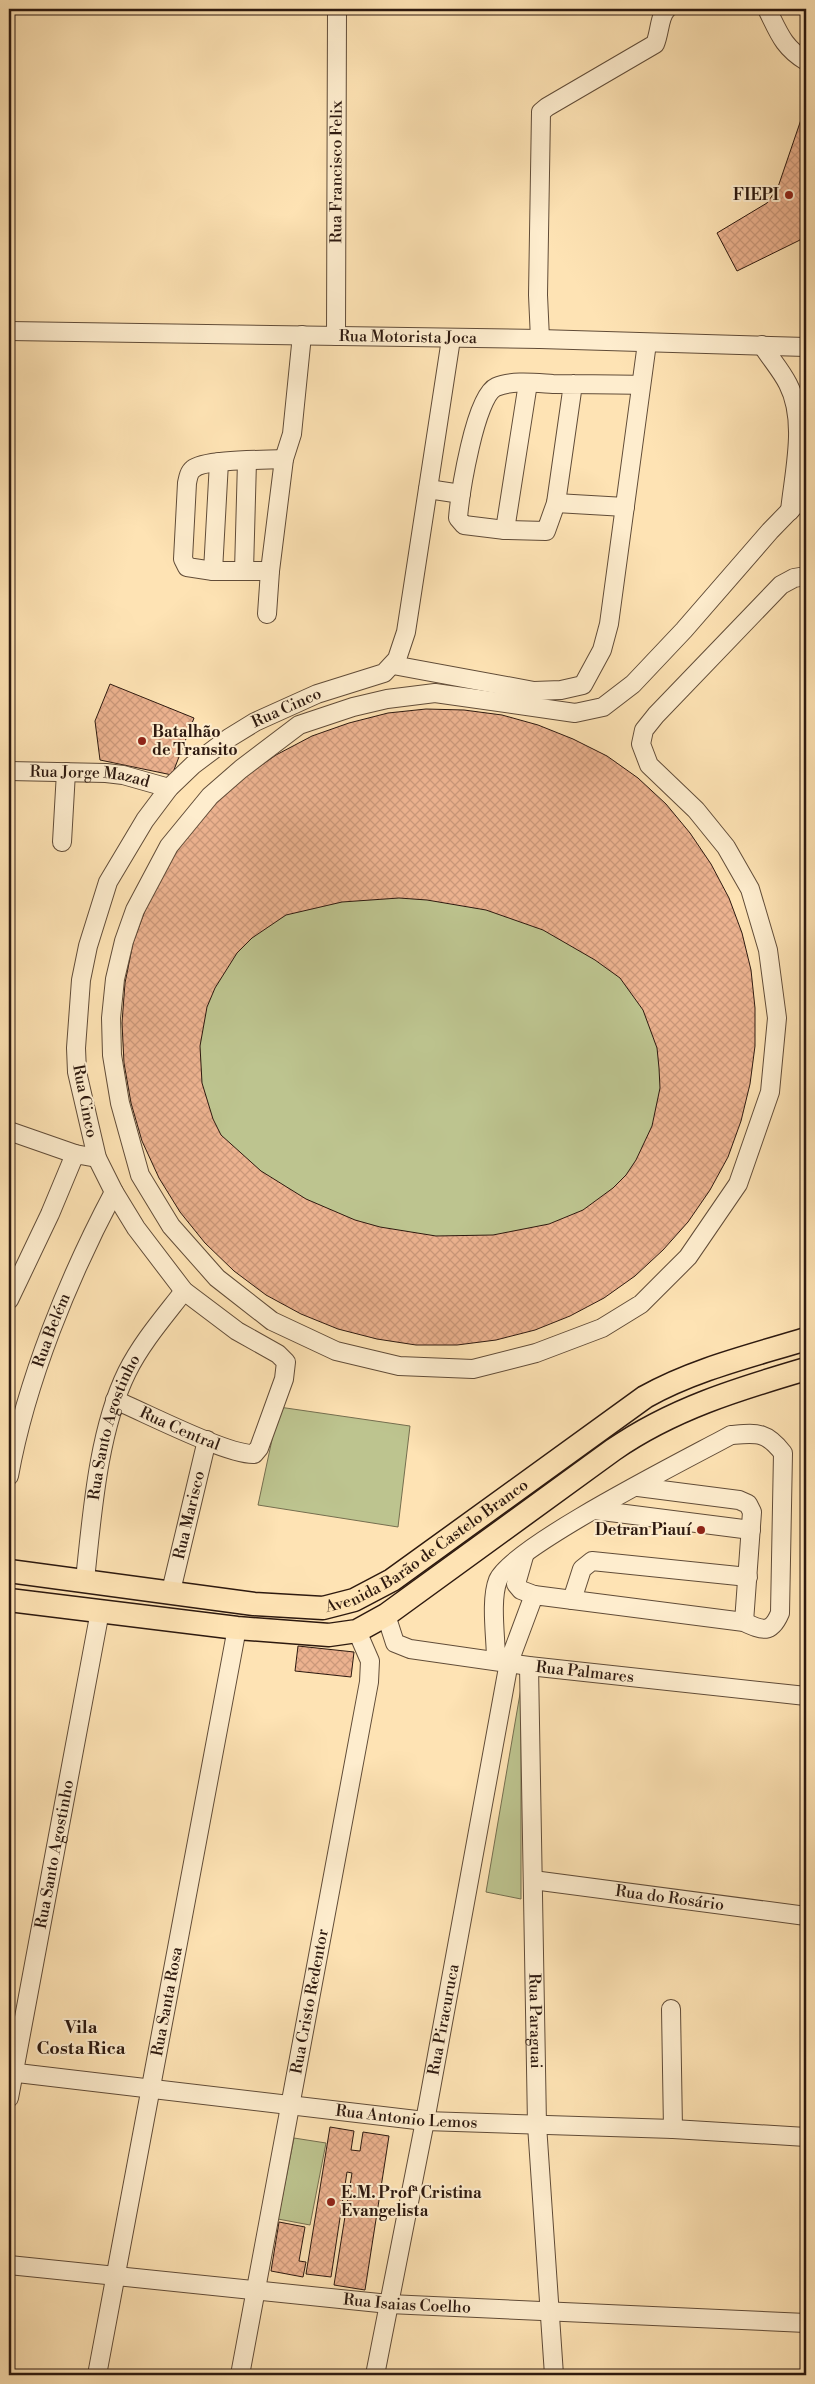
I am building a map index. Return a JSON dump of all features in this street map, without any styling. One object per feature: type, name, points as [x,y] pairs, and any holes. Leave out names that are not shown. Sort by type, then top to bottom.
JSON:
[{"type":"main road","name":"Avenida Barão de Castelo Branco","points":[[9,1571],[171,1591],[254,1604],[298,1608],[323,1608],[354,1600],[392,1580],[645,1397],[666,1385],[704,1370],[806,1339]]},
{"type":"main road","name":"Avenida Barão de Castelo Branco","points":[[9,1600],[237,1628],[330,1635],[357,1631],[386,1615],[613,1450],[652,1425],[690,1406],[806,1369]]},
{"type":"street","name":"Rua Francisco Felix","points":[[336,336],[337,9]]},
{"type":"street","points":[[540,339],[538,294],[541,112],[655,44],[660,32],[662,13],[667,9]]},
{"type":"street","points":[[767,9],[783,43],[791,52],[806,62]]},
{"type":"street","name":"Rua Motorista Joca","points":[[9,331],[540,339],[806,347]]},
{"type":"street","points":[[267,614],[270,570],[284,459],[292,434],[302,335]]},
{"type":"street","points":[[451,339],[406,632],[402,650],[393,664],[534,691],[561,690],[583,685]]},
{"type":"street","points":[[590,712],[583,685],[602,650],[609,624],[647,343]]},
{"type":"street","points":[[762,345],[788,384],[795,404],[797,421],[796,444],[790,510]]},
{"type":"street","points":[[573,384],[556,503],[546,531],[505,530],[464,525],[458,518],[461,494],[477,418],[487,394],[496,387],[528,383],[642,385]]},
{"type":"street","points":[[505,530],[528,383]]},
{"type":"street","points":[[270,570],[213,570],[186,567],[183,559],[186,483],[194,467],[219,462],[284,459]]},
{"type":"street","points":[[244,571],[247,461]]},
{"type":"street","points":[[213,570],[219,462]]},
{"type":"street","points":[[428,489],[461,494]]},
{"type":"street","points":[[806,494],[633,684],[609,704],[590,712],[575,713],[435,693],[387,699],[353,707],[299,725],[241,769],[210,796],[192,815],[169,846],[135,910],[124,941],[115,979],[110,1018],[114,1074],[140,1174],[171,1226],[217,1278],[272,1321],[336,1351],[399,1366],[473,1369],[536,1353],[602,1328],[641,1304],[688,1257],[738,1184],[770,1092],[777,1018],[768,950],[750,889],[726,847],[696,810],[649,766],[641,744],[644,730],[656,715],[746,620],[781,586],[794,578],[806,576]]},
{"type":"street","points":[[556,503],[625,507]]},
{"type":"street","name":"Rua Cinco","points":[[97,1158],[77,1072],[76,1048],[81,980],[88,946],[108,882],[145,820],[169,788],[199,761],[255,722],[317,694],[384,673],[393,664]]},
{"type":"street","name":"Rua Jorge Mazad","points":[[9,771],[123,775],[169,788]]},
{"type":"street","points":[[62,842],[66,772]]},
{"type":"street","points":[[9,1131],[75,1154],[97,1158],[114,1192],[136,1228],[184,1291]]},
{"type":"street","points":[[9,1300],[50,1214],[75,1154]]},
{"type":"street","name":"Rua Belém","points":[[9,1476],[14,1446],[25,1408],[64,1298],[85,1247],[114,1192]]},
{"type":"street","name":"Rua Santo Agostinho","points":[[85,1580],[98,1478],[115,1400],[140,1350],[184,1291]]},
{"type":"street","name":"Rua Central","points":[[115,1400],[207,1440],[246,1454],[254,1454],[259,1448],[284,1379],[285,1358],[237,1331],[184,1291]]},
{"type":"street","points":[[502,1661],[495,1596],[498,1580],[507,1568],[570,1523],[731,1436],[757,1433],[773,1440],[783,1454],[780,1613],[775,1625],[767,1629],[759,1629],[744,1622],[534,1596],[521,1590],[516,1584],[524,1556]]},
{"type":"street","name":"Rua Marisco","points":[[171,1591],[207,1440]]},
{"type":"street","points":[[638,1487],[739,1500],[748,1504],[752,1512],[744,1622]]},
{"type":"street","points":[[594,1510],[751,1530]]},
{"type":"street","points":[[572,1600],[582,1569],[592,1561],[748,1577]]},
{"type":"street","points":[[502,1661],[534,1596]]},
{"type":"street","name":"Rua Santo Agostinho","points":[[9,2098],[11,2073],[100,1611]]},
{"type":"street","name":"Rua Palmares","points":[[386,1615],[394,1641],[398,1645],[410,1649],[529,1666],[806,1696]]},
{"type":"street","name":"Rua Santa Rosa","points":[[97,2375],[237,1628]]},
{"type":"street","name":"Rua Cristo Redentor","points":[[240,2375],[370,1682],[370,1661],[357,1631]]},
{"type":"street","name":"Rua Piracuruca","points":[[375,2375],[425,2121],[502,1661]]},
{"type":"street","name":"Rua Paraguai","points":[[529,1666],[537,2125],[554,2375]]},
{"type":"street","name":"Rua do Rosário","points":[[533,1880],[806,1916]]},
{"type":"street","points":[[671,2009],[673,2129]]},
{"type":"street","name":"Rua Antonio Lemos","points":[[11,2073],[151,2091],[425,2121],[673,2129],[806,2137]]},
{"type":"street","name":"Rua Isaias Coelho","points":[[9,2265],[389,2304],[806,2323]]},
{"type":"green space","points":[[438,712],[499,718],[559,736],[613,765],[661,804],[700,852],[729,906],[747,966],[753,1027],[747,1088],[729,1148],[700,1202],[661,1250],[613,1289],[559,1318],[499,1336],[438,1342],[377,1336],[317,1318],[263,1289],[215,1250],[176,1202],[147,1148],[129,1088],[123,1027],[129,966],[147,906],[176,852],[215,804],[263,765],[317,736],[377,718]]},
{"type":"green space","points":[[279,1407],[410,1426],[398,1527],[258,1505]]},
{"type":"green space","points":[[521,1688],[521,1899],[486,1892]]},
{"type":"green space","points":[[294,2138],[326,2143],[310,2225],[278,2219]]},
{"type":"building","name":"FIEPI","points":[[806,105],[806,228],[800,240],[737,271],[717,233],[767,203],[778,187]]},
{"type":"building","name":"Batalhão de Transito","points":[[110,684],[194,718],[172,775],[100,760],[95,721]]},
{"type":"building","points":[[426,709],[464,710],[502,715],[538,725],[573,739],[607,756],[638,778],[666,804],[690,833],[711,864],[729,898],[742,933],[751,970],[755,1008],[755,1046],[750,1084],[741,1121],[728,1157],[710,1190],[688,1222],[663,1250],[635,1276],[604,1298],[570,1316],[535,1330],[496,1340],[457,1345],[416,1345],[377,1339],[338,1329],[301,1314],[266,1295],[234,1271],[205,1243],[180,1212],[159,1178],[142,1141],[131,1103],[124,1063],[122,1023],[125,983],[133,943],[147,905],[165,869],[187,836],[213,805],[243,778],[276,755],[312,736],[349,723],[388,713]],"holes":[[[399,898],[427,900],[486,910],[543,930],[595,960],[620,978],[643,1010],[657,1048],[659,1068],[660,1088],[652,1126],[636,1160],[626,1175],[613,1188],[583,1210],[549,1224],[493,1235],[436,1236],[380,1227],[355,1220],[306,1199],[261,1171],[221,1135],[213,1119],[202,1083],[200,1046],[207,1007],[215,988],[237,953],[252,938],[286,915],[342,902]]]},
{"type":"building","points":[[298,1646],[354,1652],[351,1677],[295,1671]]},
{"type":"building","points":[[330,2127],[354,2131],[351,2150],[360,2151],[363,2132],[389,2136],[365,2290],[334,2285],[352,2173],[347,2172],[331,2277],[306,2274]]},
{"type":"building","points":[[279,2222],[305,2227],[299,2261],[306,2262],[303,2277],[271,2271]]},
{"type":"place","name":"FIEPI","points":[[789,195]]},
{"type":"place","name":"Batalhão de Transito","points":[[142,741]]},
{"type":"place","name":"Detran Piauí","points":[[701,1530]]},
{"type":"place","name":"E.M. Profª Cristina Evangelista","points":[[331,2202]]},
{"type":"district","name":"Vila Costa Rica","points":[[81,2037]]}]
